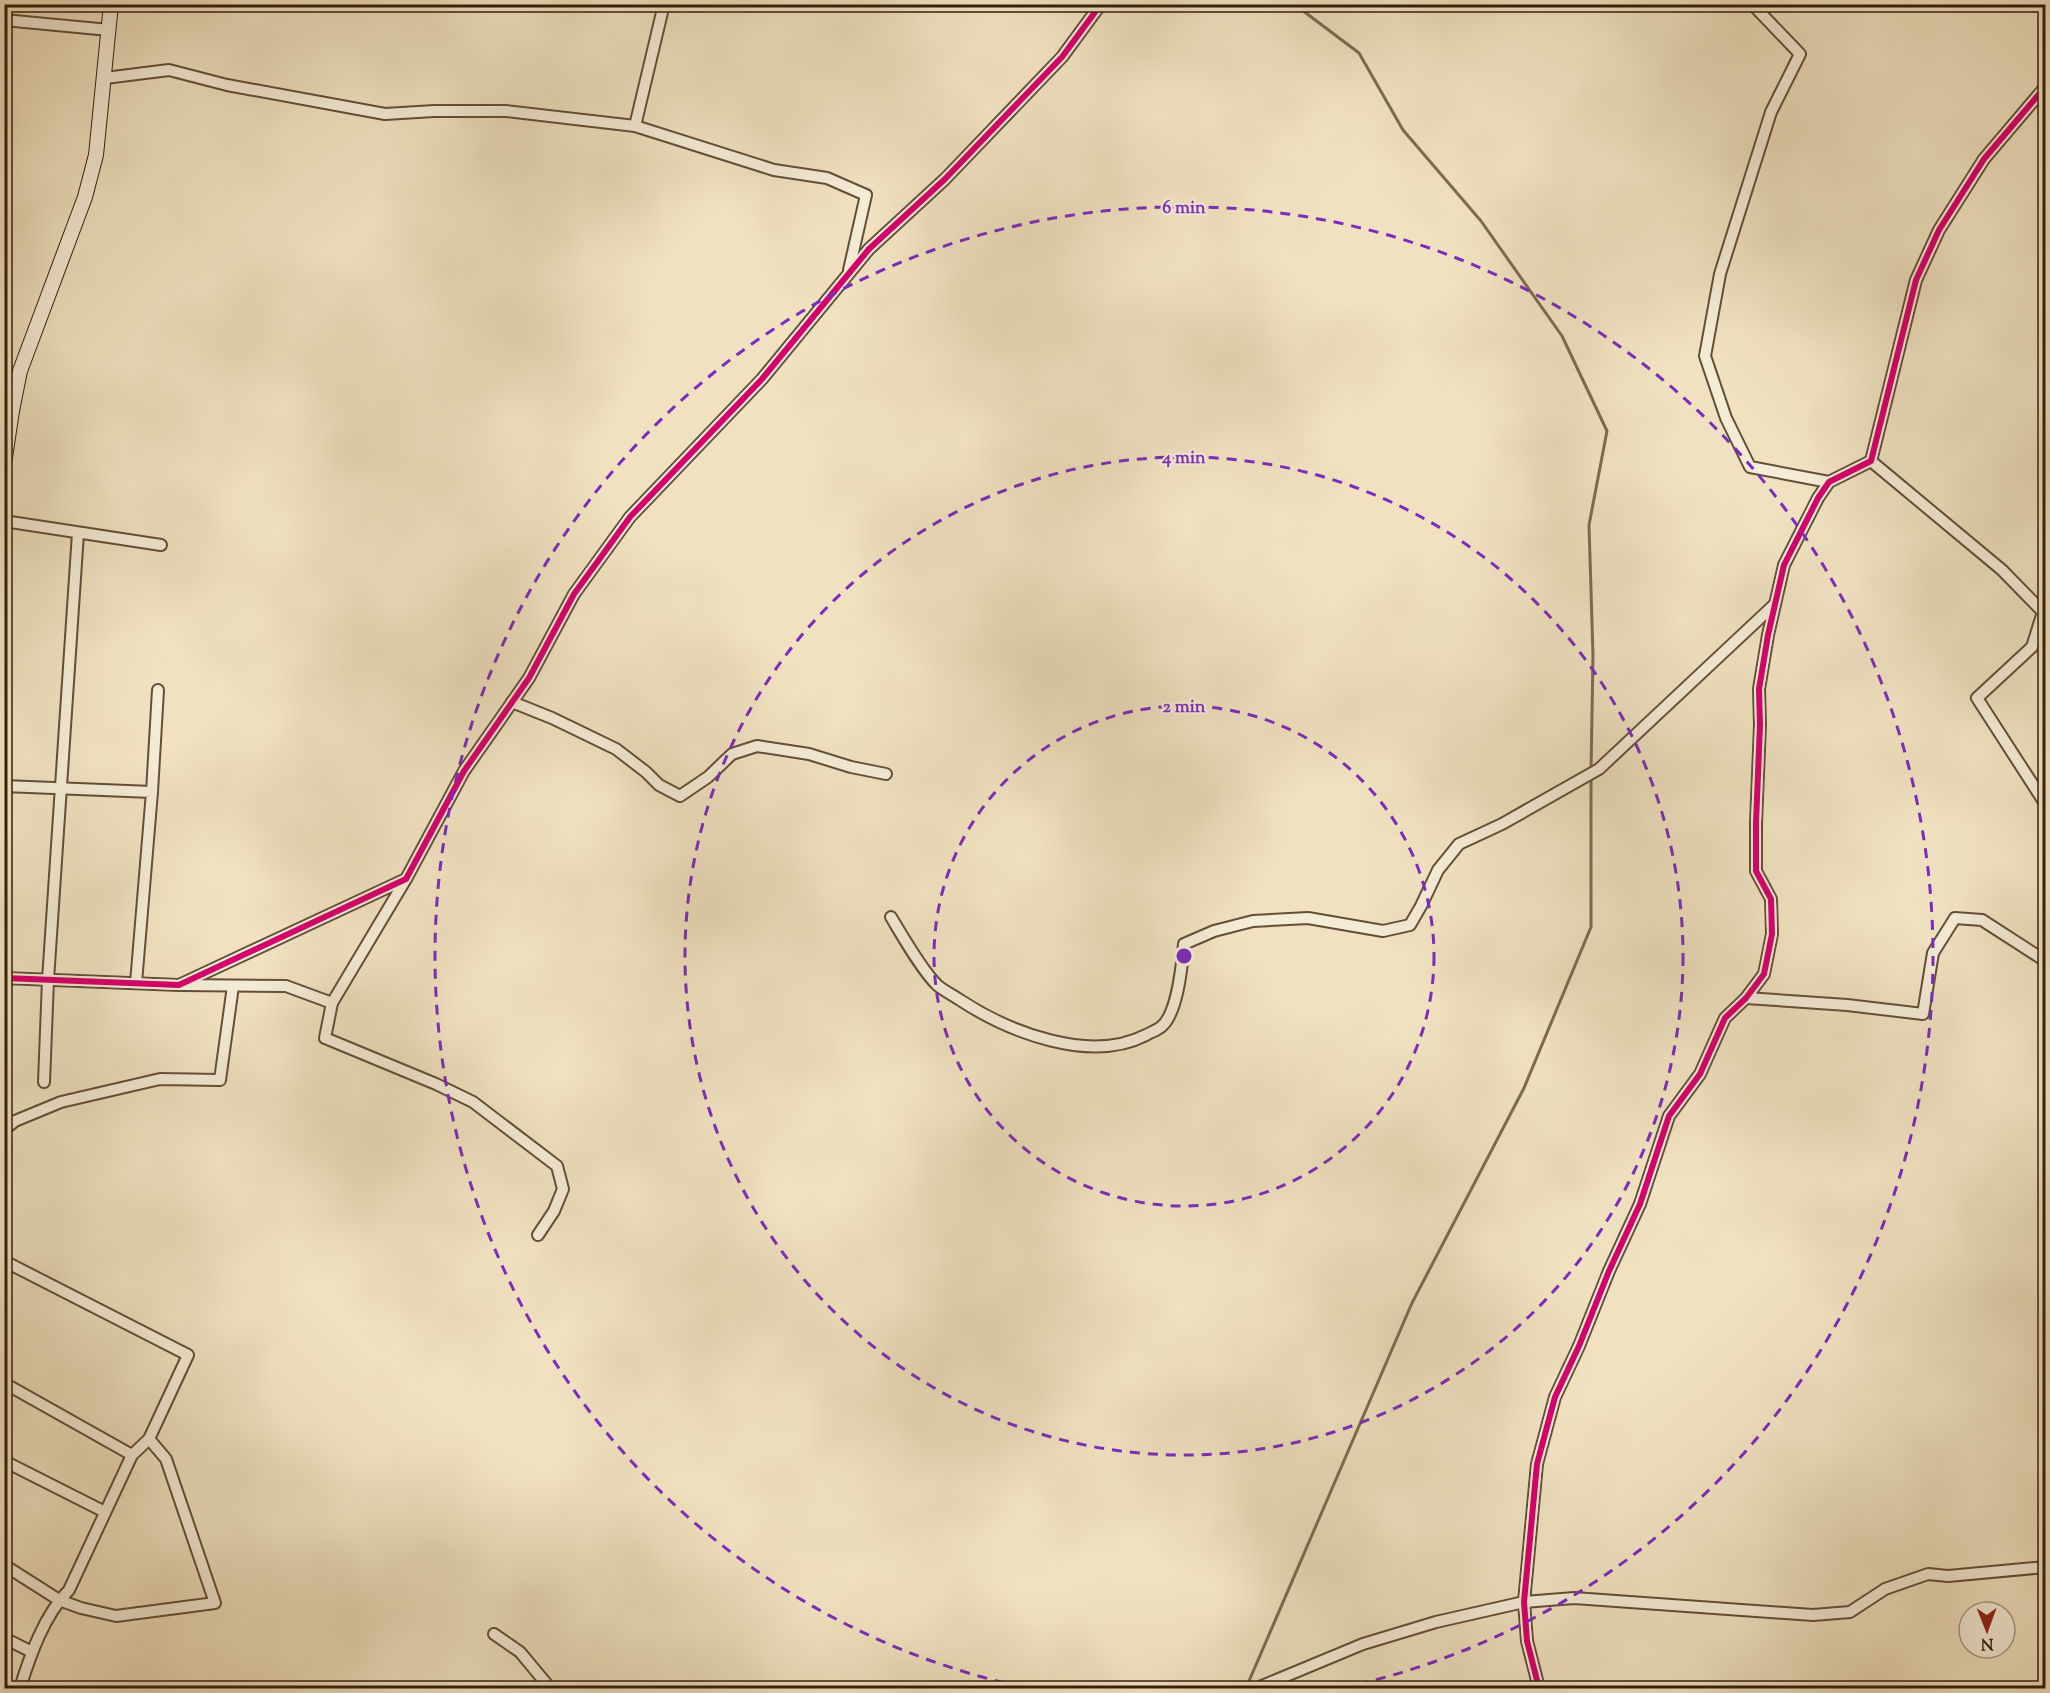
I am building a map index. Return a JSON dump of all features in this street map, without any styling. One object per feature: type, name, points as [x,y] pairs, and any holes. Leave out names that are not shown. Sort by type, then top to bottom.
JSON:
[{"type":"main road","points":[[4,464],[20,371],[85,197],[96,155],[111,4]]},
{"type":"street","points":[[635,126],[664,4]]},
{"type":"street","points":[[538,1235],[554,1211],[563,1189],[557,1166],[473,1102],[326,1038],[332,1003],[406,879],[464,771],[529,678],[574,594],[630,517],[762,379],[870,249],[945,178],[1062,57],[1101,4]]},
{"type":"street","points":[[1752,4],[1800,54],[1771,112],[1720,273],[1705,356],[1726,418],[1750,467],[1829,482]]},
{"type":"street","points":[[4,20],[109,30]]},
{"type":"street","points":[[105,78],[169,70],[227,85],[385,114],[506,111],[635,126],[774,170],[827,178],[866,195],[849,274]]},
{"type":"street","points":[[1539,1689],[1527,1641],[1524,1602],[1537,1464],[1555,1397],[1640,1204],[1670,1116],[1700,1074],[1725,1018],[1746,998],[1764,974],[1772,934],[1771,899],[1756,872],[1759,689],[1784,565],[1818,498],[1829,482],[1871,461],[1916,280],[1939,230],[1984,159],[2046,86]]},
{"type":"street","points":[[1871,461],[2002,570],[2044,611],[2032,648],[1977,698],[2046,805]]},
{"type":"street","points":[[4,521],[161,545]]},
{"type":"street","points":[[44,1082],[48,980],[78,533]]},
{"type":"street","points":[[891,917],[910,949],[938,985],[978,1012],[1025,1033],[1068,1044],[1097,1046],[1134,1041],[1163,1026],[1173,1006],[1182,973],[1184,944],[1214,931],[1253,921],[1308,918],[1383,932],[1410,925],[1438,870],[1459,844],[1502,824],[1599,769],[1775,604]]},
{"type":"street","points":[[136,983],[159,690]]},
{"type":"street","points":[[512,702],[552,717],[616,749],[659,785],[680,796],[708,777],[732,754],[757,746],[809,754],[851,767],[886,774]]},
{"type":"street","points":[[4,786],[152,792]]},
{"type":"street","points":[[179,985],[406,879]]},
{"type":"street","points":[[1746,998],[1923,1014],[1933,953],[1954,918],[1982,920],[2044,960]]},
{"type":"street","points":[[4,978],[286,987],[332,1003]]},
{"type":"street","points":[[4,1130],[15,1121],[62,1102],[160,1079],[220,1080],[233,986]]},
{"type":"street","points":[[4,1274],[7,1262],[188,1355],[149,1439],[132,1455],[69,1590],[59,1600],[32,1652],[20,1689]]},
{"type":"street","points":[[4,1383],[132,1455]]},
{"type":"street","points":[[4,1565],[59,1600],[116,1616],[215,1603],[166,1459],[149,1439]]},
{"type":"street","points":[[4,1461],[105,1512]]},
{"type":"street","points":[[1257,1689],[1363,1644],[1436,1622],[1524,1602],[1574,1598],[1813,1615],[1850,1612],[1885,1589],[1928,1574],[1948,1576],[2046,1567]]},
{"type":"street","points":[[494,1634],[520,1652],[550,1689]]},
{"type":"street","points":[[4,1638],[32,1652]]},
{"type":"waterway","points":[[1294,4],[1359,53],[1403,130],[1481,221],[1562,336],[1607,431],[1589,525],[1593,656],[1591,771]]},
{"type":"waterway","points":[[1246,1688],[1412,1303],[1524,1088],[1591,927],[1591,777]]},
{"type":"cycle path","points":[[4,978],[179,985],[406,879],[464,771],[529,678],[574,594],[630,517],[762,379],[869,249],[945,179],[1062,57],[1101,4]]},
{"type":"cycle path","points":[[1539,1688],[1527,1641],[1524,1602],[1537,1464],[1555,1397],[1640,1204],[1669,1116],[1700,1074],[1725,1018],[1746,998],[1764,974],[1772,934],[1771,899],[1756,871],[1759,689],[1768,635],[1784,565],[1818,498],[1829,482],[1871,461],[1916,280],[1939,230],[1984,159],[2046,86]]}]
